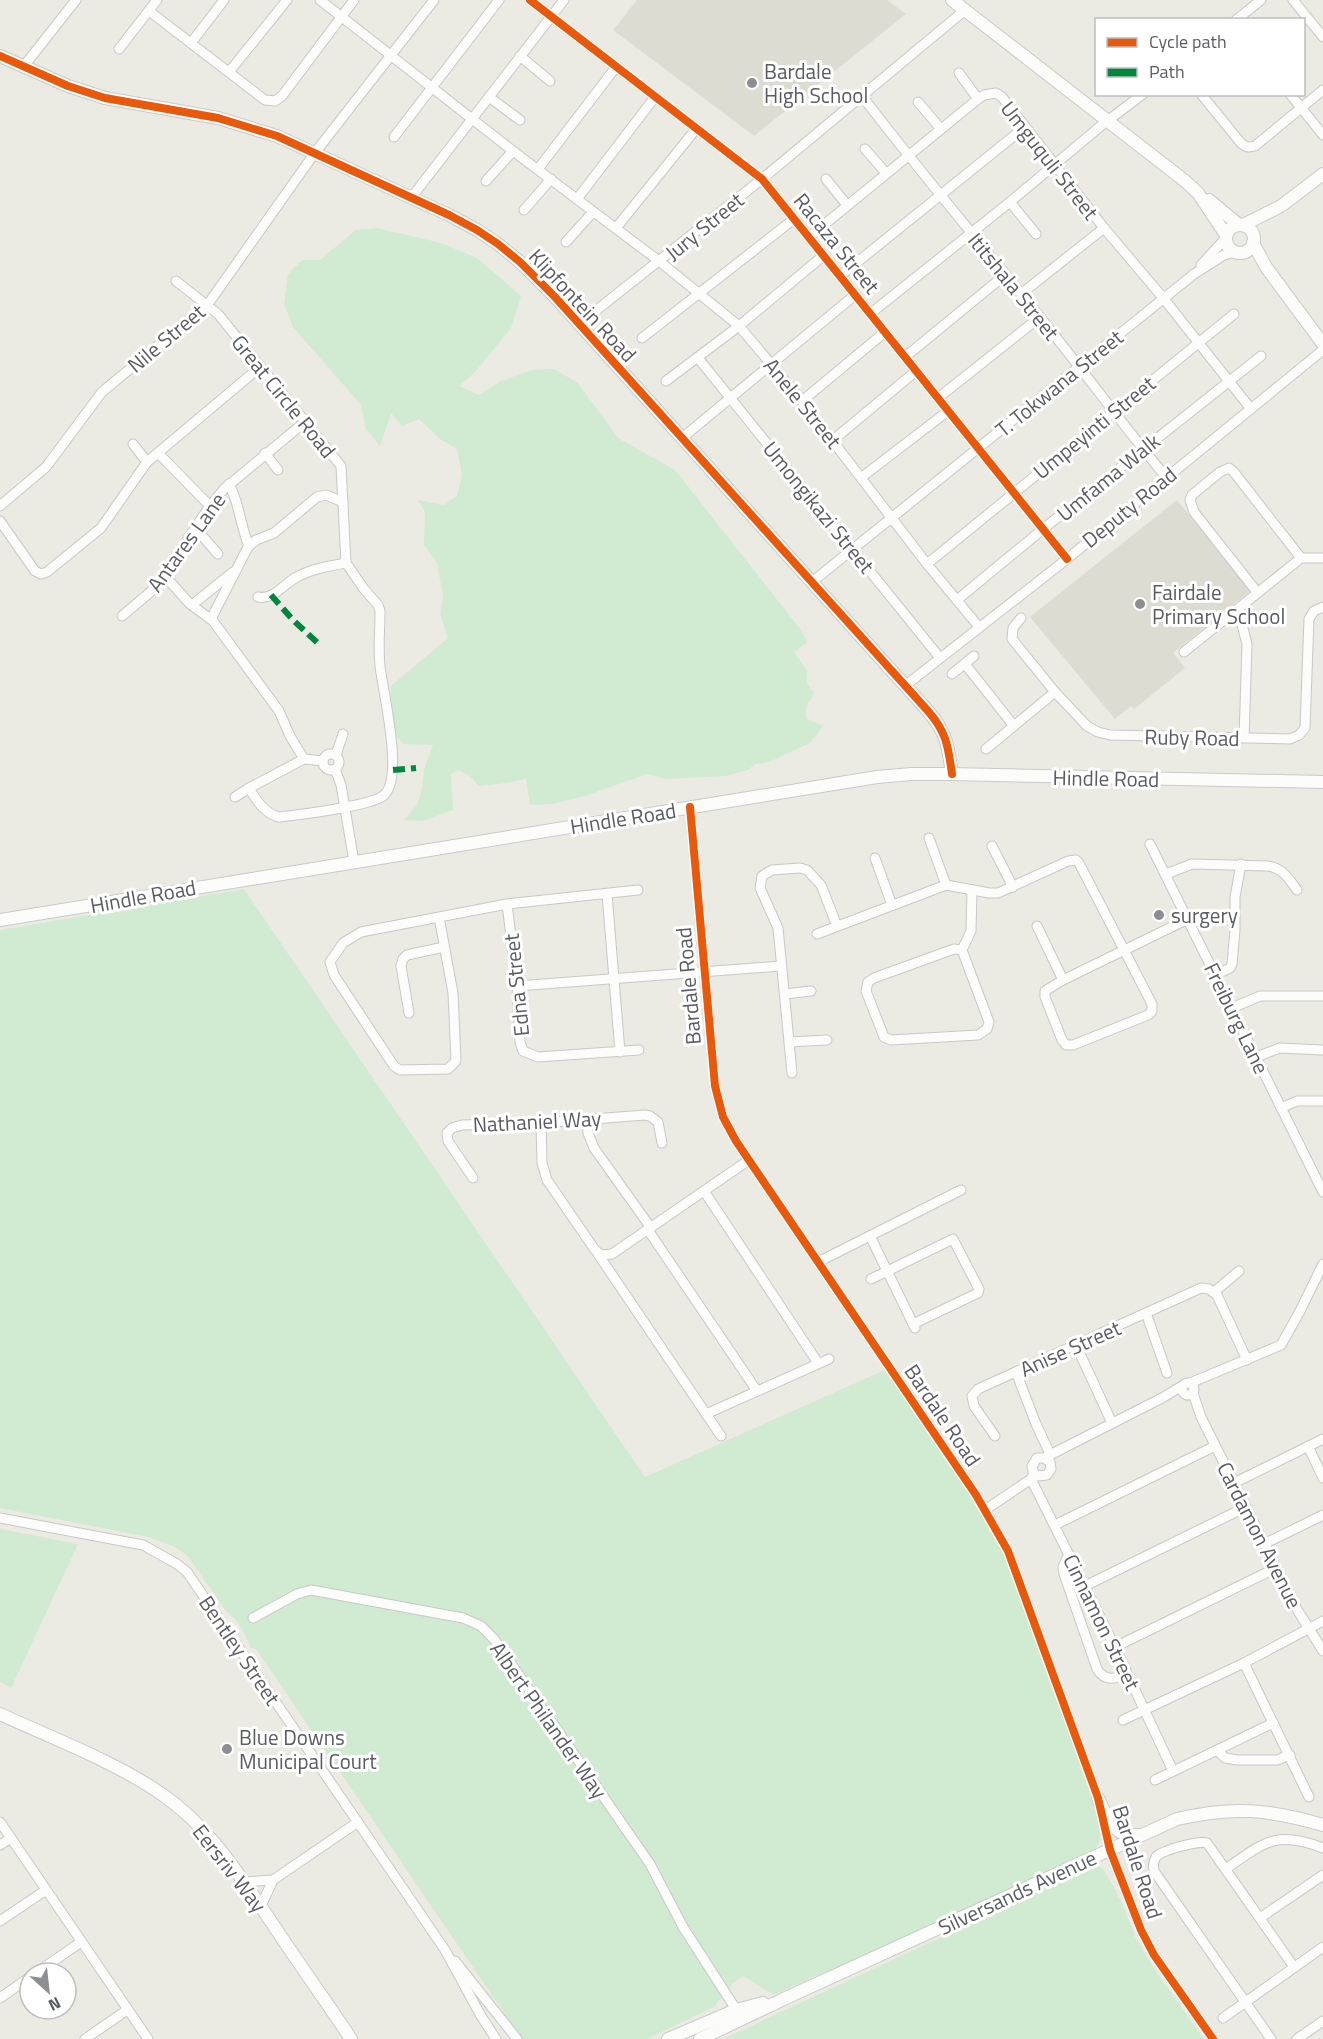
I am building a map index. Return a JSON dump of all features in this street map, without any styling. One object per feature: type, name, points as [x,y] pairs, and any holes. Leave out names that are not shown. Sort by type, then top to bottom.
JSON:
[{"type":"street","points":[[24,66],[76,0]]},
{"type":"street","points":[[119,49],[157,0]]},
{"type":"street","points":[[191,43],[224,0]]},
{"type":"street","points":[[229,72],[287,0]]},
{"type":"street","name":"Anele Street","points":[[320,0],[513,151],[659,261],[739,326],[802,400],[927,564],[979,627]]},
{"type":"street","points":[[149,11],[266,100],[275,101],[282,96],[354,0]]},
{"type":"street","name":"Nile Street","points":[[0,506],[46,467],[102,392],[208,304],[314,154],[434,0]]},
{"type":"street","points":[[394,136],[499,0]]},
{"type":"street","name":"Racaza Street","points":[[530,0],[762,179],[1067,559]]},
{"type":"street","points":[[411,198],[564,0]]},
{"type":"street","points":[[952,0],[1108,120],[1198,193],[1251,230],[1260,259],[1323,345]]},
{"type":"street","points":[[1238,18],[1261,0]]},
{"type":"street","points":[[1293,0],[1323,37]]},
{"type":"street","name":"Jury Street","points":[[579,324],[762,179],[965,10]]},
{"type":"street","name":"Klipfontein Road","points":[[0,56],[79,90],[105,98],[194,113],[256,129],[449,215],[498,244],[520,262],[579,324],[906,685],[940,725],[946,736],[952,774]]},
{"type":"street","points":[[520,56],[550,81]]},
{"type":"street","points":[[538,169],[616,67]]},
{"type":"street","points":[[959,73],[978,99]]},
{"type":"street","points":[[1203,96],[1246,147],[1255,146],[1323,90]]},
{"type":"street","name":"Umguquli Street","points":[[809,237],[978,99],[984,95],[996,93],[1002,97],[1104,228],[1164,299],[1251,409]]},
{"type":"street","name":"Ititshala Street","points":[[861,96],[1166,477]]},
{"type":"street","points":[[870,314],[1140,96]]},
{"type":"street","points":[[1292,96],[1323,135]]},
{"type":"street","points":[[489,97],[520,120]]},
{"type":"street","points":[[577,199],[655,97]]},
{"type":"street","points":[[918,102],[941,129]]},
{"type":"street","points":[[840,276],[1025,127]]},
{"type":"street","points":[[616,228],[696,129]]},
{"type":"street","points":[[865,150],[886,173]]},
{"type":"street","points":[[486,181],[513,151]]},
{"type":"street","points":[[1226,237],[1232,227],[1281,206],[1323,174]]},
{"type":"street","points":[[524,210],[551,179]]},
{"type":"street","points":[[826,179],[847,205]]},
{"type":"street","points":[[1198,193],[1226,237],[1228,247],[1253,264],[1285,295]]},
{"type":"street","points":[[1010,202],[1036,234]]},
{"type":"street","points":[[1237,253],[1248,250],[1281,206]]},
{"type":"street","points":[[566,242],[593,212]]},
{"type":"street","points":[[642,338],[794,219]]},
{"type":"street","points":[[1021,294],[1104,228]]},
{"type":"street","name":"T. Tokwana Street","points":[[1194,274],[1226,237]]},
{"type":"street","name":"T. Tokwana Street","points":[[812,582],[1194,274],[1224,255],[1237,253]]},
{"type":"street","points":[[666,381],[739,326],[823,256]]},
{"type":"street","points":[[905,357],[1005,275]]},
{"type":"street","name":"Great Circle Road","points":[[176,281],[218,314],[341,466],[346,563]]},
{"type":"street","points":[[682,438],[855,295]]},
{"type":"street","name":"Umpeyinti Street","points":[[927,564],[1234,314]]},
{"type":"street","points":[[938,399],[1040,317]]},
{"type":"street","points":[[802,400],[885,332]]},
{"type":"street","name":"Deputy Road","points":[[906,685],[1067,559],[1323,350]]},
{"type":"street","name":"Umfama Walk","points":[[957,600],[1261,356]]},
{"type":"street","name":"Umongikazi Street","points":[[698,358],[854,549],[939,658]]},
{"type":"street","points":[[0,521],[35,571],[41,574],[47,572],[97,532],[147,462],[261,367]]},
{"type":"street","points":[[832,440],[916,371]]},
{"type":"street","points":[[862,477],[948,411]]},
{"type":"street","name":"Antares Lane","points":[[122,616],[149,595],[210,506],[229,484],[306,421]]},
{"type":"street","points":[[133,444],[147,462]]},
{"type":"street","points":[[158,453],[210,506]]},
{"type":"street","points":[[265,453],[278,470]]},
{"type":"street","points":[[1257,592],[1194,512],[1190,500],[1192,495],[1220,472],[1229,468],[1301,558]]},
{"type":"street","points":[[229,484],[238,503],[244,536],[249,546]]},
{"type":"street","points":[[211,619],[249,546],[256,540],[274,532],[317,497],[328,496],[343,502]]},
{"type":"street","points":[[196,529],[218,554]]},
{"type":"street","points":[[1184,652],[1301,558],[1323,558]]},
{"type":"street","points":[[249,788],[261,806],[276,817],[345,807],[381,797],[390,787],[393,770],[391,738],[380,665],[380,608],[346,563],[324,567],[299,576],[271,595],[264,598],[258,597]]},
{"type":"street","points":[[192,605],[235,571]]},
{"type":"street","points":[[164,575],[192,605],[211,619],[279,711],[304,759]]},
{"type":"street","name":"Ruby Road","points":[[1022,618],[1013,628],[1012,639],[1055,692],[1087,726],[1098,732],[1110,735],[1290,739],[1297,737],[1304,730],[1306,723],[1309,619],[1314,611],[1323,607]]},
{"type":"street","points":[[1240,617],[1247,644],[1244,738]]},
{"type":"street","points":[[952,674],[974,656]]},
{"type":"street","points":[[965,664],[1014,726]]},
{"type":"street","points":[[986,749],[1055,692]]},
{"type":"street","points":[[335,769],[339,764],[336,755],[343,734]]},
{"type":"street","points":[[323,761],[327,755],[336,755]]},
{"type":"street","points":[[236,798],[249,788],[304,759],[323,761]]},
{"type":"street","points":[[323,761],[326,768],[335,769]]},
{"type":"street","points":[[335,769],[341,785],[354,862]]},
{"type":"street","name":"Hindle Road","points":[[0,920],[877,777],[952,774],[1323,782]]},
{"type":"street","name":"Bardale Road","points":[[690,807],[717,1095],[729,1130],[985,1510],[1008,1551],[1098,1798],[1110,1850],[1149,1947],[1213,2039]]},
{"type":"street","points":[[928,838],[946,885]]},
{"type":"street","name":"Freiburg Lane","points":[[1150,843],[1323,1192]]},
{"type":"street","points":[[992,846],[1013,887]]},
{"type":"street","points":[[875,858],[892,905]]},
{"type":"street","points":[[817,934],[946,885],[995,893],[1068,861],[1078,861],[1125,950],[1152,1004],[1152,1011],[1148,1015],[1073,1045],[1066,1045],[1045,997],[1045,991],[1063,980],[1125,950],[1188,919]]},
{"type":"street","points":[[1166,874],[1189,864],[1267,866],[1278,868],[1297,890]]},
{"type":"street","points":[[1215,975],[1230,968],[1232,963],[1235,897],[1241,864]]},
{"type":"street","points":[[792,1073],[778,928],[760,888],[760,880],[764,873],[772,870],[800,868],[807,870],[821,885],[837,926]]},
{"type":"street","name":"Edna Street","points":[[638,890],[507,903],[517,986],[520,1042],[527,1054],[538,1057],[639,1050]]},
{"type":"street","points":[[962,950],[954,949],[868,982],[866,991],[884,1037],[891,1040],[978,1035],[985,1032],[989,1022],[962,950],[971,931],[972,890]]},
{"type":"street","points":[[607,894],[612,979],[620,1052]]},
{"type":"street","points":[[439,917],[453,993],[456,1061],[448,1069],[400,1070],[394,1066],[334,975],[330,962],[343,943],[361,932],[507,903]]},
{"type":"street","points":[[1037,926],[1063,980]]},
{"type":"street","points":[[409,1013],[401,966],[402,959],[407,955],[444,947]]},
{"type":"street","points":[[517,986],[782,966]]},
{"type":"street","points":[[784,994],[811,991]]},
{"type":"street","points":[[1232,1008],[1260,996],[1323,996]]},
{"type":"street","points":[[789,1042],[827,1040]]},
{"type":"street","points":[[1256,1057],[1280,1048],[1323,1050]]},
{"type":"street","points":[[1281,1108],[1297,1101],[1323,1101]]},
{"type":"street","name":"Nathaniel Way","points":[[473,1178],[450,1146],[447,1133],[462,1125],[650,1116],[658,1122],[662,1143]]},
{"type":"street","points":[[587,1119],[588,1133],[594,1148],[757,1391]]},
{"type":"street","points":[[541,1123],[542,1163],[547,1180],[721,1436]]},
{"type":"street","points":[[597,1252],[612,1254],[748,1160]]},
{"type":"street","points":[[818,1262],[961,1190]]},
{"type":"street","points":[[704,1191],[818,1363]]},
{"type":"street","points":[[870,1236],[887,1270],[914,1327],[978,1293],[979,1289],[953,1239],[887,1270],[871,1279]]},
{"type":"street","points":[[1033,1476],[1033,1462],[1037,1458],[1047,1456],[1162,1398],[1188,1390],[1216,1373],[1283,1343],[1323,1264]]},
{"type":"street","points":[[1239,1271],[1214,1292],[1246,1360]]},
{"type":"street","name":"Anise Street","points":[[995,1436],[974,1406],[972,1396],[982,1386],[1201,1288],[1214,1292]]},
{"type":"street","points":[[1146,1313],[1167,1373]]},
{"type":"street","points":[[1076,1345],[1112,1423]]},
{"type":"street","points":[[706,1414],[829,1359]]},
{"type":"street","points":[[985,1510],[1033,1476],[1048,1473],[1050,1464],[1016,1372]]},
{"type":"street","name":"Cardamon Avenue","points":[[1188,1390],[1276,1568],[1308,1629],[1323,1651]]},
{"type":"street","points":[[1234,1483],[1323,1439]]},
{"type":"street","points":[[1055,1525],[1215,1446]]},
{"type":"street","points":[[1308,1446],[1323,1478]]},
{"type":"street","name":"Cinnamon Street","points":[[1033,1476],[1173,1771]]},
{"type":"street","points":[[1085,1586],[1246,1507]]},
{"type":"street","points":[[1264,1544],[1323,1515]]},
{"type":"street","name":"Bentley Street","points":[[0,1518],[143,1545],[187,1572],[445,1950],[496,2039]]},
{"type":"street","points":[[1069,1554],[1064,1563],[1064,1574],[1097,1669],[1103,1677],[1110,1679],[1127,1674]]},
{"type":"street","points":[[1115,1647],[1276,1568]]},
{"type":"street","name":"Albert Philander Way","points":[[253,1618],[297,1594],[311,1590],[463,1618],[481,1626],[494,1639],[650,1864],[683,1927],[739,2014]]},
{"type":"street","points":[[1123,1720],[1244,1663],[1323,1621]]},
{"type":"street","points":[[1244,1663],[1309,1797]]},
{"type":"street","name":"Eersriv Way","points":[[0,1714],[127,1773],[164,1796],[208,1835],[245,1882],[351,2039]]},
{"type":"street","name":"Eersriv Way","points":[[0,1722],[122,1779],[160,1802],[190,1826],[219,1859],[341,2039]]},
{"type":"street","points":[[1155,1780],[1273,1723]]},
{"type":"street","points":[[1217,1750],[1225,1758],[1237,1760],[1277,1760],[1290,1755]]},
{"type":"street","points":[[1098,1798],[1115,1829],[1125,1835],[1138,1835]]},
{"type":"street","name":"Silversands Avenue","points":[[668,2039],[788,1997],[1177,1819],[1223,1810],[1267,1812],[1289,1815],[1323,1826]]},
{"type":"street","points":[[0,1822],[148,2039]]},
{"type":"street","points":[[245,1882],[273,1880],[358,1822]]},
{"type":"street","points":[[0,1845],[11,1838]]},
{"type":"street","points":[[1227,1868],[1263,1844],[1277,1839],[1323,1848]]},
{"type":"street","points":[[1271,2039],[1160,1879],[1153,1867],[1156,1857],[1164,1852],[1200,1841],[1206,1842],[1227,1868],[1294,1966]]},
{"type":"street","points":[[1260,1917],[1323,1875]]},
{"type":"street","points":[[261,1906],[273,1880]]},
{"type":"street","points":[[0,1921],[46,1890]]},
{"type":"street","points":[[53,1961],[81,1942]]},
{"type":"street","points":[[1223,2018],[1323,1947]]},
{"type":"street","name":"Bentley Street","points":[[445,1950],[494,2007],[517,2039]]},
{"type":"street","points":[[0,1998],[18,1985]]},
{"type":"street","points":[[481,2016],[494,2007]]},
{"type":"street","points":[[85,2039],[128,2010]]},
{"type":"street","name":"Silversands Avenue","points":[[700,2039],[739,2014]]},
{"type":"street","points":[[1297,2039],[1323,2021]]},
{"type":"shaded area","name":"Bardale High School","points":[[637,0],[887,0],[906,14],[754,136],[613,30]]},
{"type":"shaded area","name":"Fairdale Primary School","points":[[1177,500],[1250,591],[1173,653],[1185,668],[1134,709],[1131,706],[1115,719],[1030,617]]},
{"type":"green space","points":[[377,228],[441,243],[477,258],[521,296],[511,328],[475,372],[459,386],[479,395],[501,381],[532,370],[554,369],[578,383],[618,438],[675,470],[801,630],[807,642],[794,652],[807,671],[807,682],[814,694],[807,706],[806,715],[807,719],[823,726],[810,743],[769,762],[755,764],[748,770],[726,776],[666,779],[647,774],[585,796],[552,804],[530,805],[526,779],[479,786],[471,777],[459,770],[451,774],[453,810],[423,821],[405,820],[418,803],[424,769],[433,745],[404,744],[389,729],[391,686],[448,638],[440,614],[443,596],[437,563],[424,545],[425,512],[418,500],[444,505],[457,496],[462,475],[457,449],[440,439],[419,419],[402,426],[391,413],[380,446],[366,429],[361,405],[293,327],[284,304],[288,274],[302,260],[320,260],[356,230]]},
{"type":"green space","points":[[244,889],[645,1477],[885,1370],[987,1521],[1008,1565],[1092,1796],[1101,1832],[1093,1851],[852,1963],[774,1995],[743,1976],[733,1983],[714,2007],[647,2039],[522,2039],[256,1649],[251,1648],[238,1623],[226,1611],[187,1555],[173,1546],[148,1537],[0,1508],[0,930]]},
{"type":"green space","points":[[0,1529],[78,1544],[11,1688],[0,1682]]},
{"type":"green space","points":[[1094,1866],[1102,1868],[1106,1873],[1122,1903],[1136,1939],[1204,2039],[723,2039]]},
{"type":"marked path","points":[[271,595],[321,646]]},
{"type":"marked path","points":[[393,770],[416,768]]},
{"type":"cycle path","points":[[530,0],[762,179],[1067,559]]},
{"type":"cycle path","points":[[0,56],[68,86],[105,98],[218,118],[277,136],[449,215],[498,244],[555,297],[928,711],[946,740],[952,774]]},
{"type":"cycle path","points":[[690,807],[715,1086],[723,1117],[736,1141],[976,1495],[1008,1551],[1098,1798],[1110,1850],[1141,1930],[1154,1955],[1213,2039]]},
{"type":"place","name":"Bardale High School","points":[[752,83]]},
{"type":"place","name":"Fairdale Primary School","points":[[1140,604]]},
{"type":"place","name":"surgery","points":[[1159,915]]},
{"type":"place","name":"Blue Downs Municipal Court","points":[[227,1749]]}]
